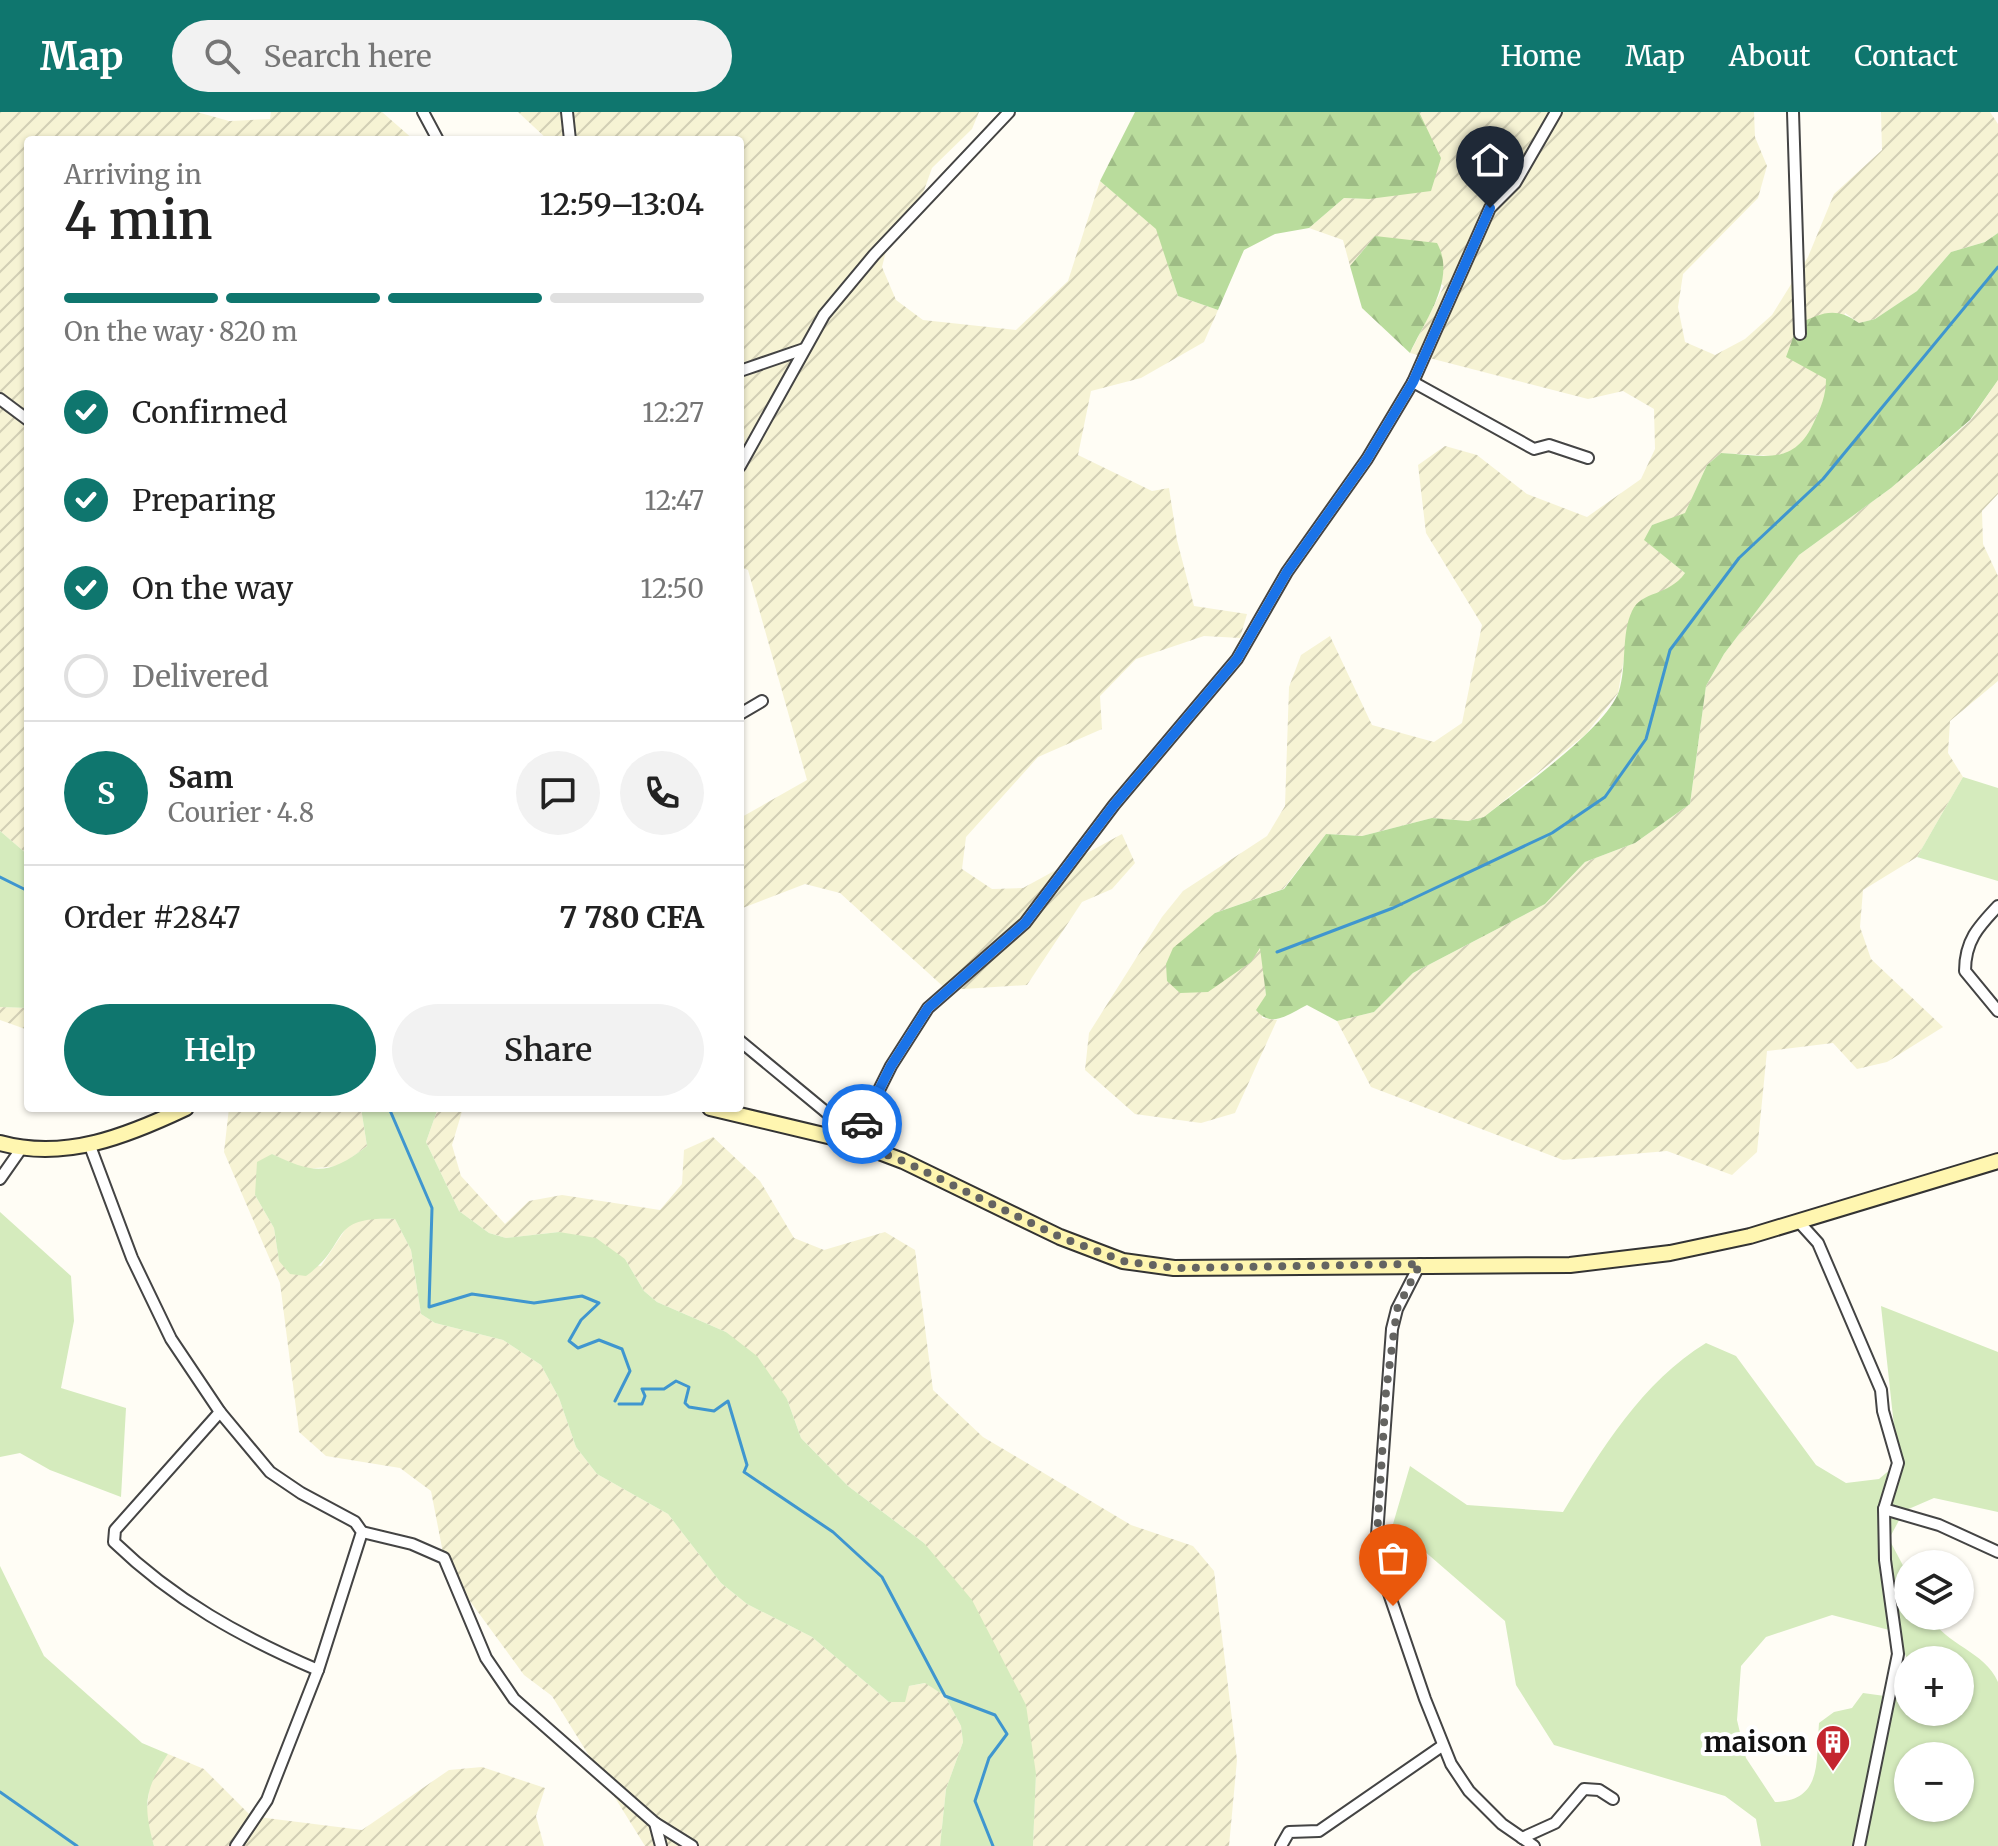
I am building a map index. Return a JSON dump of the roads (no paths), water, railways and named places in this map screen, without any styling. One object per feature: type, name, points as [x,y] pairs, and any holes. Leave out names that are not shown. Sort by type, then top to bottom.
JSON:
[{"type":"street","points":[[425,112],[436,136]]},
{"type":"street","points":[[567,112],[570,136]]},
{"type":"street","points":[[744,459],[824,315],[874,255],[1009,112]]},
{"type":"street","points":[[853,1142],[891,1066],[928,1008],[1025,923],[1114,805],[1237,659],[1287,572],[1367,459],[1413,382],[1490,208],[1515,183],[1556,112]]},
{"type":"street","points":[[1793,112],[1795,257],[1800,334]]},
{"type":"street","points":[[744,370],[804,349]]},
{"type":"street","points":[[1413,382],[1534,449],[1549,445],[1588,458]]},
{"type":"street","points":[[0,399],[24,417]]},
{"type":"street","points":[[744,712],[762,701]]},
{"type":"street","points":[[1998,906],[1974,931],[1965,951],[1965,971],[1998,1011]]},
{"type":"street","points":[[744,1044],[832,1117],[853,1142]]},
{"type":"street","points":[[0,1143],[21,1149],[61,1150],[90,1146],[176,1112]]},
{"type":"street","points":[[727,1112],[853,1142],[903,1161],[1060,1237],[1123,1261],[1174,1268],[1570,1265],[1670,1253],[1799,1222],[1997,1164]]},
{"type":"street","points":[[90,1146],[132,1258],[171,1339],[220,1412],[270,1472],[355,1522],[362,1532],[412,1544],[444,1558],[497,1679],[514,1699],[655,1823],[692,1846]]},
{"type":"street","points":[[0,1179],[21,1149]]},
{"type":"street","points":[[1799,1222],[1818,1243],[1881,1390],[1898,1463],[1884,1509],[1885,1560],[1898,1654],[1859,1846]]},
{"type":"street","points":[[1420,1264],[1397,1309],[1392,1329],[1377,1535],[1383,1576],[1442,1746],[1469,1791],[1534,1846]]},
{"type":"street","points":[[220,1412],[115,1530],[114,1542],[149,1576],[191,1606],[249,1640],[318,1670]]},
{"type":"street","points":[[1884,1509],[1939,1525],[1998,1552]]},
{"type":"street","points":[[236,1846],[267,1800],[318,1670],[362,1532]]},
{"type":"street","points":[[1281,1846],[1289,1832],[1319,1831],[1442,1746]]},
{"type":"street","points":[[1522,1838],[1555,1823],[1584,1789],[1599,1790],[1613,1799]]},
{"type":"street","points":[[655,1823],[661,1846]]},
{"type":"waterway","points":[[1277,952],[1393,908],[1552,833],[1605,797],[1646,739],[1670,650],[1739,558],[1823,479],[1998,267]]},
{"type":"waterway","points":[[0,877],[24,889]]},
{"type":"waterway","points":[[391,1112],[432,1208],[429,1307],[472,1294],[534,1303],[582,1296],[599,1303],[581,1320],[569,1341],[578,1348],[599,1340],[622,1349],[630,1371],[615,1401]]},
{"type":"waterway","points":[[619,1404],[642,1404],[645,1396],[642,1389],[664,1389],[676,1381],[689,1387],[685,1403],[689,1407],[714,1411],[728,1401],[747,1465],[744,1472],[833,1532],[882,1577],[945,1696],[995,1715],[1007,1734],[989,1758],[975,1801],[993,1846]]},
{"type":"waterway","points":[[0,1792],[77,1846]]},
{"type":"place","name":"maison","points":[[1833,1773]]}]
